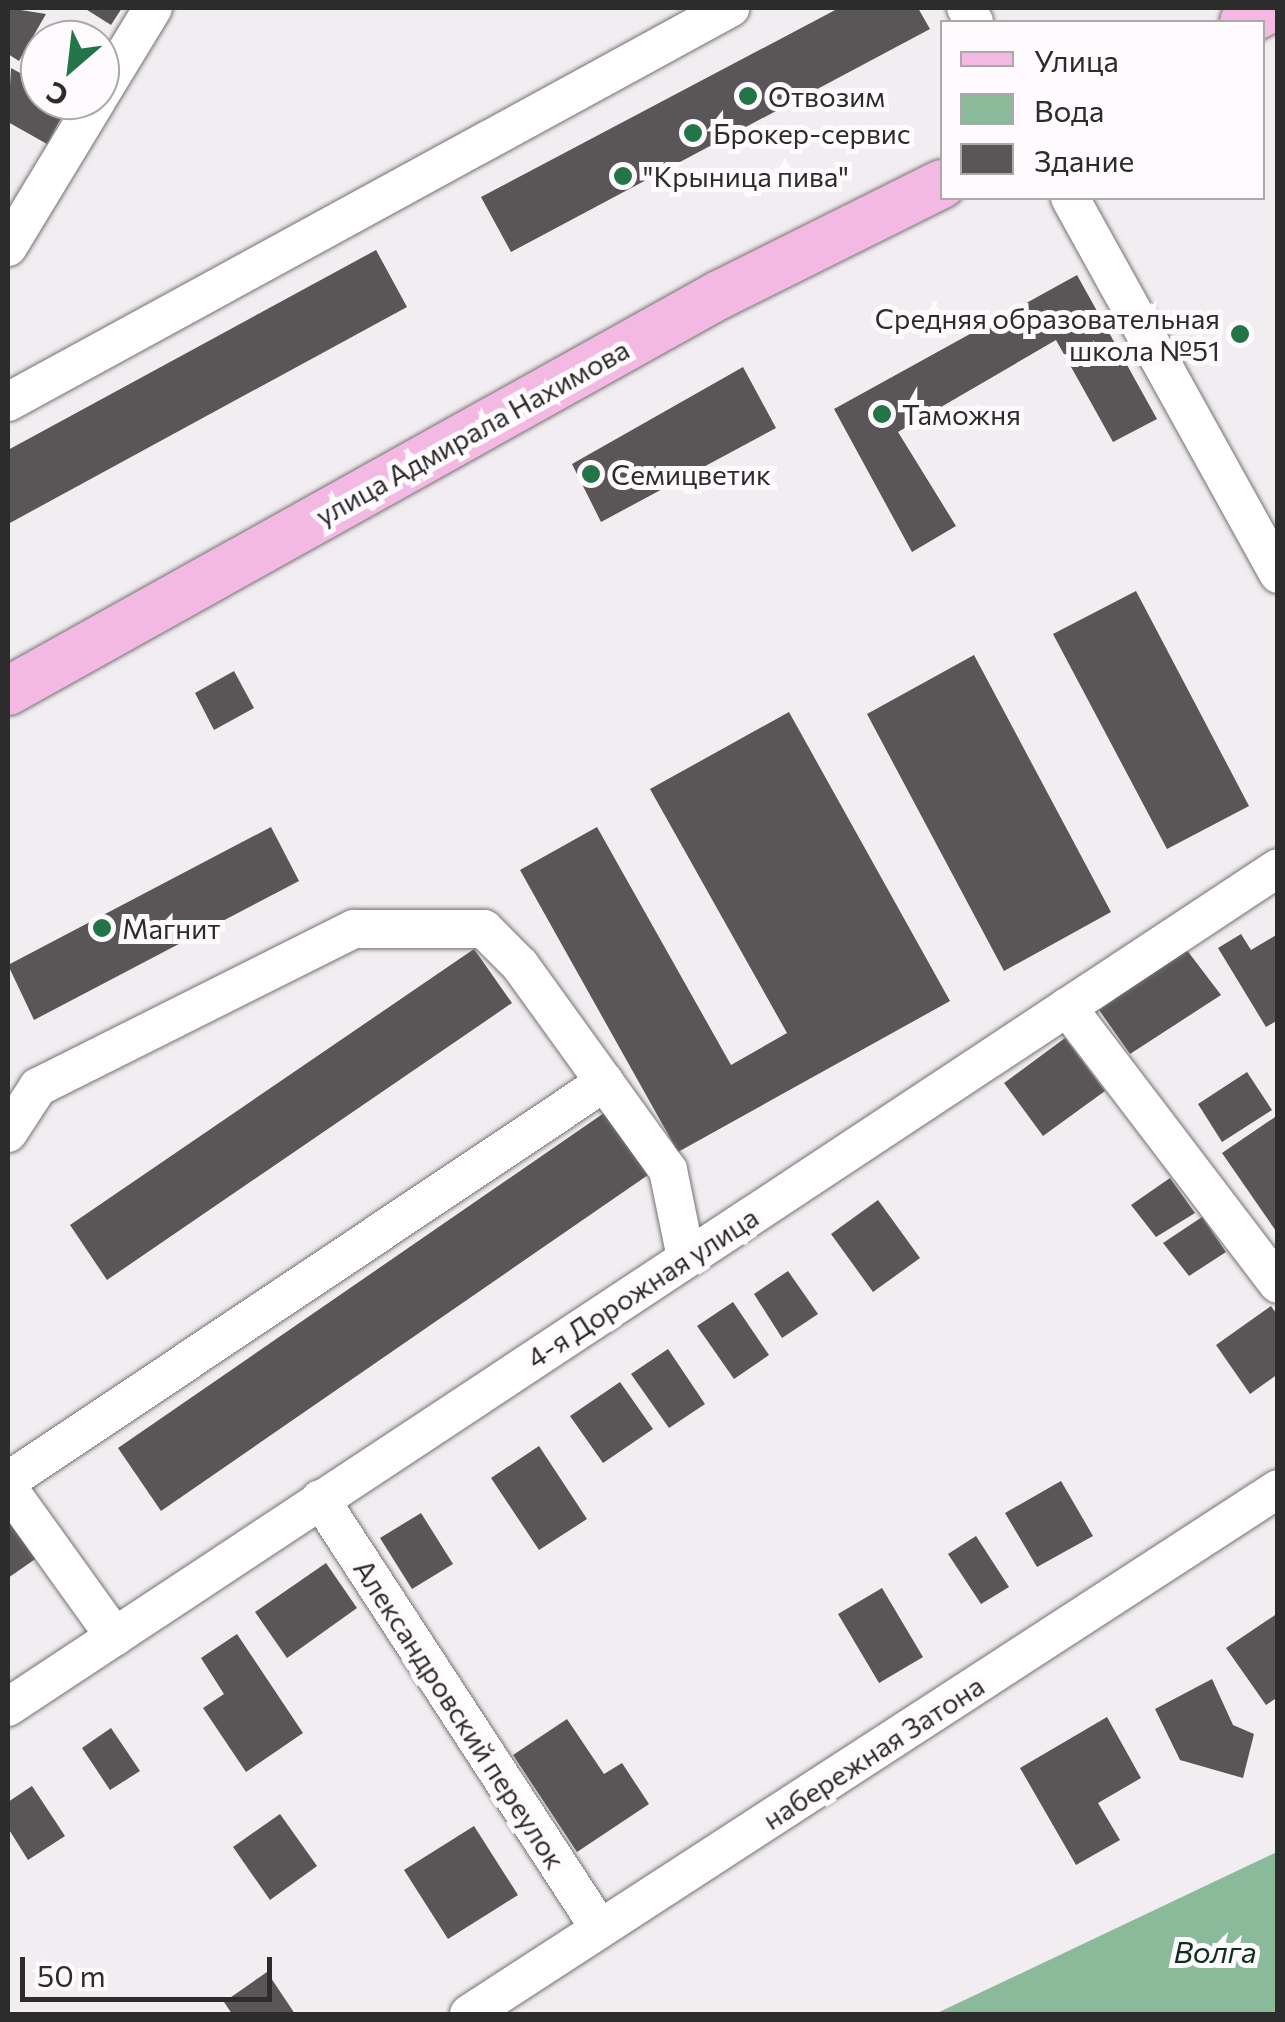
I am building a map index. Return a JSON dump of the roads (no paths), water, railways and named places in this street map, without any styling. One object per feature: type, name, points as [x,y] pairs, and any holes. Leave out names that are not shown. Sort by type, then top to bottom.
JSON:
[{"type":"main road","points":[[1248,20],[1271,8]]},
{"type":"main road","name":"улица Адмирала Нахимова","points":[[8,691],[718,295],[940,185]]},
{"type":"street","points":[[120,61],[153,8]]},
{"type":"street","points":[[8,402],[730,8]]},
{"type":"street","points":[[8,247],[84,120]]},
{"type":"street","points":[[1071,200],[1278,574]]},
{"type":"street","name":"4-я Дорожная улица","points":[[8,1707],[1278,868]]},
{"type":"street","points":[[8,1133],[38,1087],[354,929],[484,928],[520,965],[668,1170],[686,1258]]},
{"type":"street","points":[[1067,1007],[1278,1284]]},
{"type":"street","points":[[8,1480],[605,1082]]},
{"type":"street","points":[[8,1488],[115,1637]]},
{"type":"street","name":"набережная Затона","points":[[469,2014],[1278,1489]]},
{"type":"street","name":"Александровский переулок","points":[[320,1499],[600,1929]]},
{"type":"water","name":"Волга","points":[[1277,1852],[1277,2014],[935,2014]]},
{"type":"place","name":"Отвозим","points":[[748,96]]},
{"type":"place","name":"Брокер-сервис","points":[[693,133]]},
{"type":"place","name":"\"Крыница пива\"","points":[[623,176]]},
{"type":"place","name":"Средняя образовательная школа №51","points":[[1240,334]]},
{"type":"place","name":"Таможня","points":[[882,414]]},
{"type":"place","name":"Семицветик","points":[[591,474]]},
{"type":"place","name":"Магнит","points":[[102,928]]}]
